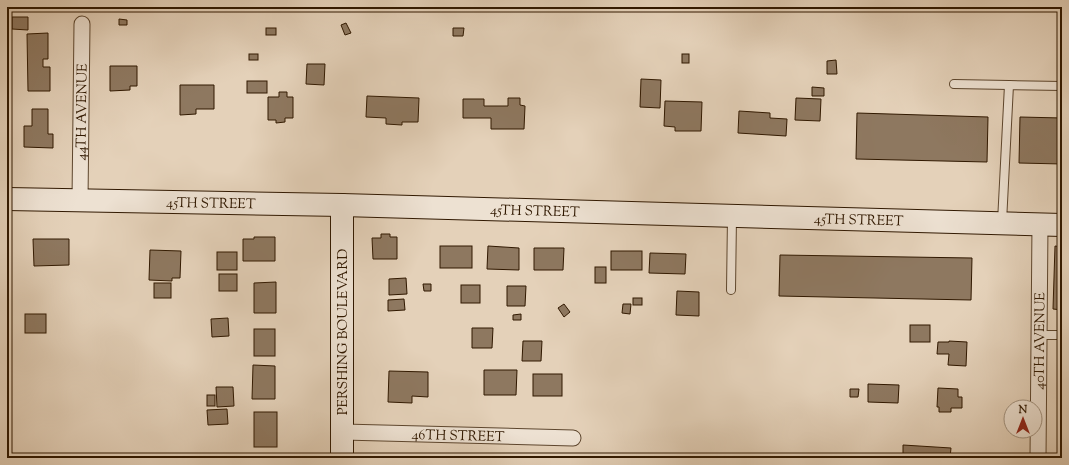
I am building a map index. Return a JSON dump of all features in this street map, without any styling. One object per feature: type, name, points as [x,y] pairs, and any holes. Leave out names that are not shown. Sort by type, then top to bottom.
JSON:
[{"type":"street","name":"44TH AVENUE","points":[[80,200],[82,24]]},
{"type":"street","name":"45TH STREET","points":[[7,199],[342,205],[1062,225]]},
{"type":"street","name":"PERSHING BOULEVARD","points":[[342,205],[342,458]]},
{"type":"street","name":"40TH AVENUE","points":[[1038,458],[1040,224]]},
{"type":"street","name":"46TH STREET","points":[[343,432],[573,438]]},
{"type":"lane","points":[[954,84],[1062,86]]},
{"type":"lane","points":[[1002,223],[1009,85]]},
{"type":"lane","points":[[731,290],[732,216]]},
{"type":"lane","points":[[1039,335],[1062,335]]},
{"type":"building","points":[[12,17],[28,17],[28,30],[12,29]]},
{"type":"building","points":[[119,19],[127,20],[127,25],[119,25]]},
{"type":"building","points":[[346,23],[351,33],[345,35],[341,25]]},
{"type":"building","points":[[266,28],[276,28],[276,35],[266,35]]},
{"type":"building","points":[[453,28],[464,28],[463,36],[453,36]]},
{"type":"building","points":[[48,33],[48,59],[43,59],[43,67],[50,67],[50,91],[28,91],[27,34]]},
{"type":"building","points":[[249,54],[258,54],[258,60],[249,60]]},
{"type":"building","points":[[682,54],[689,54],[689,63],[682,63]]},
{"type":"building","points":[[836,60],[837,74],[827,74],[827,61]]},
{"type":"building","points":[[307,64],[325,64],[324,85],[306,84]]},
{"type":"building","points":[[110,66],[137,66],[137,86],[130,86],[130,90],[110,91]]},
{"type":"building","points":[[641,79],[661,80],[660,108],[640,107]]},
{"type":"building","points":[[247,81],[267,81],[267,93],[247,93]]},
{"type":"building","points":[[180,85],[214,85],[214,109],[196,109],[196,114],[180,115]]},
{"type":"building","points":[[812,87],[824,88],[824,96],[812,96]]},
{"type":"building","points":[[279,92],[287,92],[287,97],[293,97],[293,118],[285,118],[285,122],[276,123],[276,120],[268,120],[268,97],[279,97]]},
{"type":"building","points":[[367,96],[419,98],[418,122],[402,122],[402,125],[386,124],[386,118],[366,117]]},
{"type":"building","points":[[508,98],[520,98],[520,105],[525,106],[524,129],[491,129],[491,118],[463,118],[463,99],[484,99],[484,106],[508,106]]},
{"type":"building","points":[[796,98],[821,99],[820,121],[795,120]]},
{"type":"building","points":[[665,101],[702,102],[701,131],[675,131],[675,127],[664,126]]},
{"type":"building","points":[[32,109],[48,109],[48,134],[53,134],[53,148],[24,147],[24,126],[32,126]]},
{"type":"building","points":[[739,111],[770,113],[770,118],[787,119],[786,136],[738,133]]},
{"type":"building","points":[[857,113],[988,117],[987,162],[856,159]]},
{"type":"building","points":[[1020,117],[1062,118],[1062,164],[1019,163]]},
{"type":"building","points":[[381,234],[390,234],[390,237],[397,237],[397,259],[373,259],[372,238],[381,238]]},
{"type":"building","points":[[254,237],[275,237],[275,261],[243,261],[243,239],[254,239]]},
{"type":"building","points":[[33,239],[69,239],[69,265],[34,266]]},
{"type":"building","points":[[440,246],[472,246],[472,268],[440,268]]},
{"type":"building","points":[[488,246],[519,248],[519,270],[487,269]]},
{"type":"building","points":[[1055,246],[1062,247],[1062,310],[1053,309]]},
{"type":"building","points":[[534,248],[564,248],[563,270],[534,270]]},
{"type":"building","points":[[150,250],[181,251],[180,278],[172,278],[172,281],[149,280]]},
{"type":"building","points":[[611,251],[642,251],[642,270],[611,270]]},
{"type":"building","points":[[217,252],[237,252],[237,270],[217,270]]},
{"type":"building","points":[[650,253],[686,254],[685,274],[649,273]]},
{"type":"building","points":[[780,255],[972,258],[971,300],[779,296]]},
{"type":"building","points":[[595,267],[606,267],[606,283],[595,283]]},
{"type":"building","points":[[219,274],[237,274],[237,291],[219,291]]},
{"type":"building","points":[[406,278],[407,294],[389,295],[389,279]]},
{"type":"building","points":[[276,282],[276,313],[254,313],[254,283]]},
{"type":"building","points":[[154,283],[171,283],[171,298],[154,298]]},
{"type":"building","points":[[423,284],[431,284],[431,291],[424,291]]},
{"type":"building","points":[[461,285],[480,285],[480,303],[461,303]]},
{"type":"building","points":[[507,286],[526,286],[525,306],[507,306]]},
{"type":"building","points":[[677,291],[699,292],[699,316],[676,315]]},
{"type":"building","points":[[633,298],[642,298],[642,305],[633,305]]},
{"type":"building","points":[[404,299],[405,310],[388,311],[388,300]]},
{"type":"building","points":[[564,304],[570,312],[564,317],[558,308]]},
{"type":"building","points":[[623,304],[631,304],[630,314],[622,313]]},
{"type":"building","points":[[25,314],[46,314],[46,333],[25,333]]},
{"type":"building","points":[[521,314],[521,320],[513,320],[513,315]]},
{"type":"building","points":[[228,318],[229,336],[212,337],[211,319]]},
{"type":"building","points":[[910,325],[930,325],[930,342],[910,342]]},
{"type":"building","points":[[472,328],[493,328],[492,348],[472,348]]},
{"type":"building","points":[[254,329],[275,329],[275,356],[254,356]]},
{"type":"building","points":[[523,341],[542,341],[541,361],[522,361]]},
{"type":"building","points":[[938,342],[967,342],[966,366],[948,365],[949,354],[937,354]]},
{"type":"building","points":[[253,365],[275,366],[275,399],[252,399]]},
{"type":"building","points":[[484,370],[517,370],[516,395],[484,395]]},
{"type":"building","points":[[389,371],[428,372],[428,397],[412,396],[412,403],[388,402]]},
{"type":"building","points":[[533,374],[562,374],[562,396],[533,396]]},
{"type":"building","points":[[868,384],[899,385],[898,403],[868,402]]},
{"type":"building","points":[[216,387],[233,387],[234,406],[217,407]]},
{"type":"building","points":[[938,388],[958,389],[958,397],[962,397],[962,408],[951,408],[951,412],[939,412],[939,407],[937,407]]},
{"type":"building","points":[[850,389],[859,389],[858,397],[850,397]]},
{"type":"building","points":[[207,395],[215,395],[215,406],[207,406]]},
{"type":"building","points":[[227,409],[228,424],[208,425],[207,410]]},
{"type":"building","points":[[254,412],[277,412],[277,447],[254,447]]},
{"type":"building","points":[[903,445],[951,448],[950,458],[903,458]]}]
